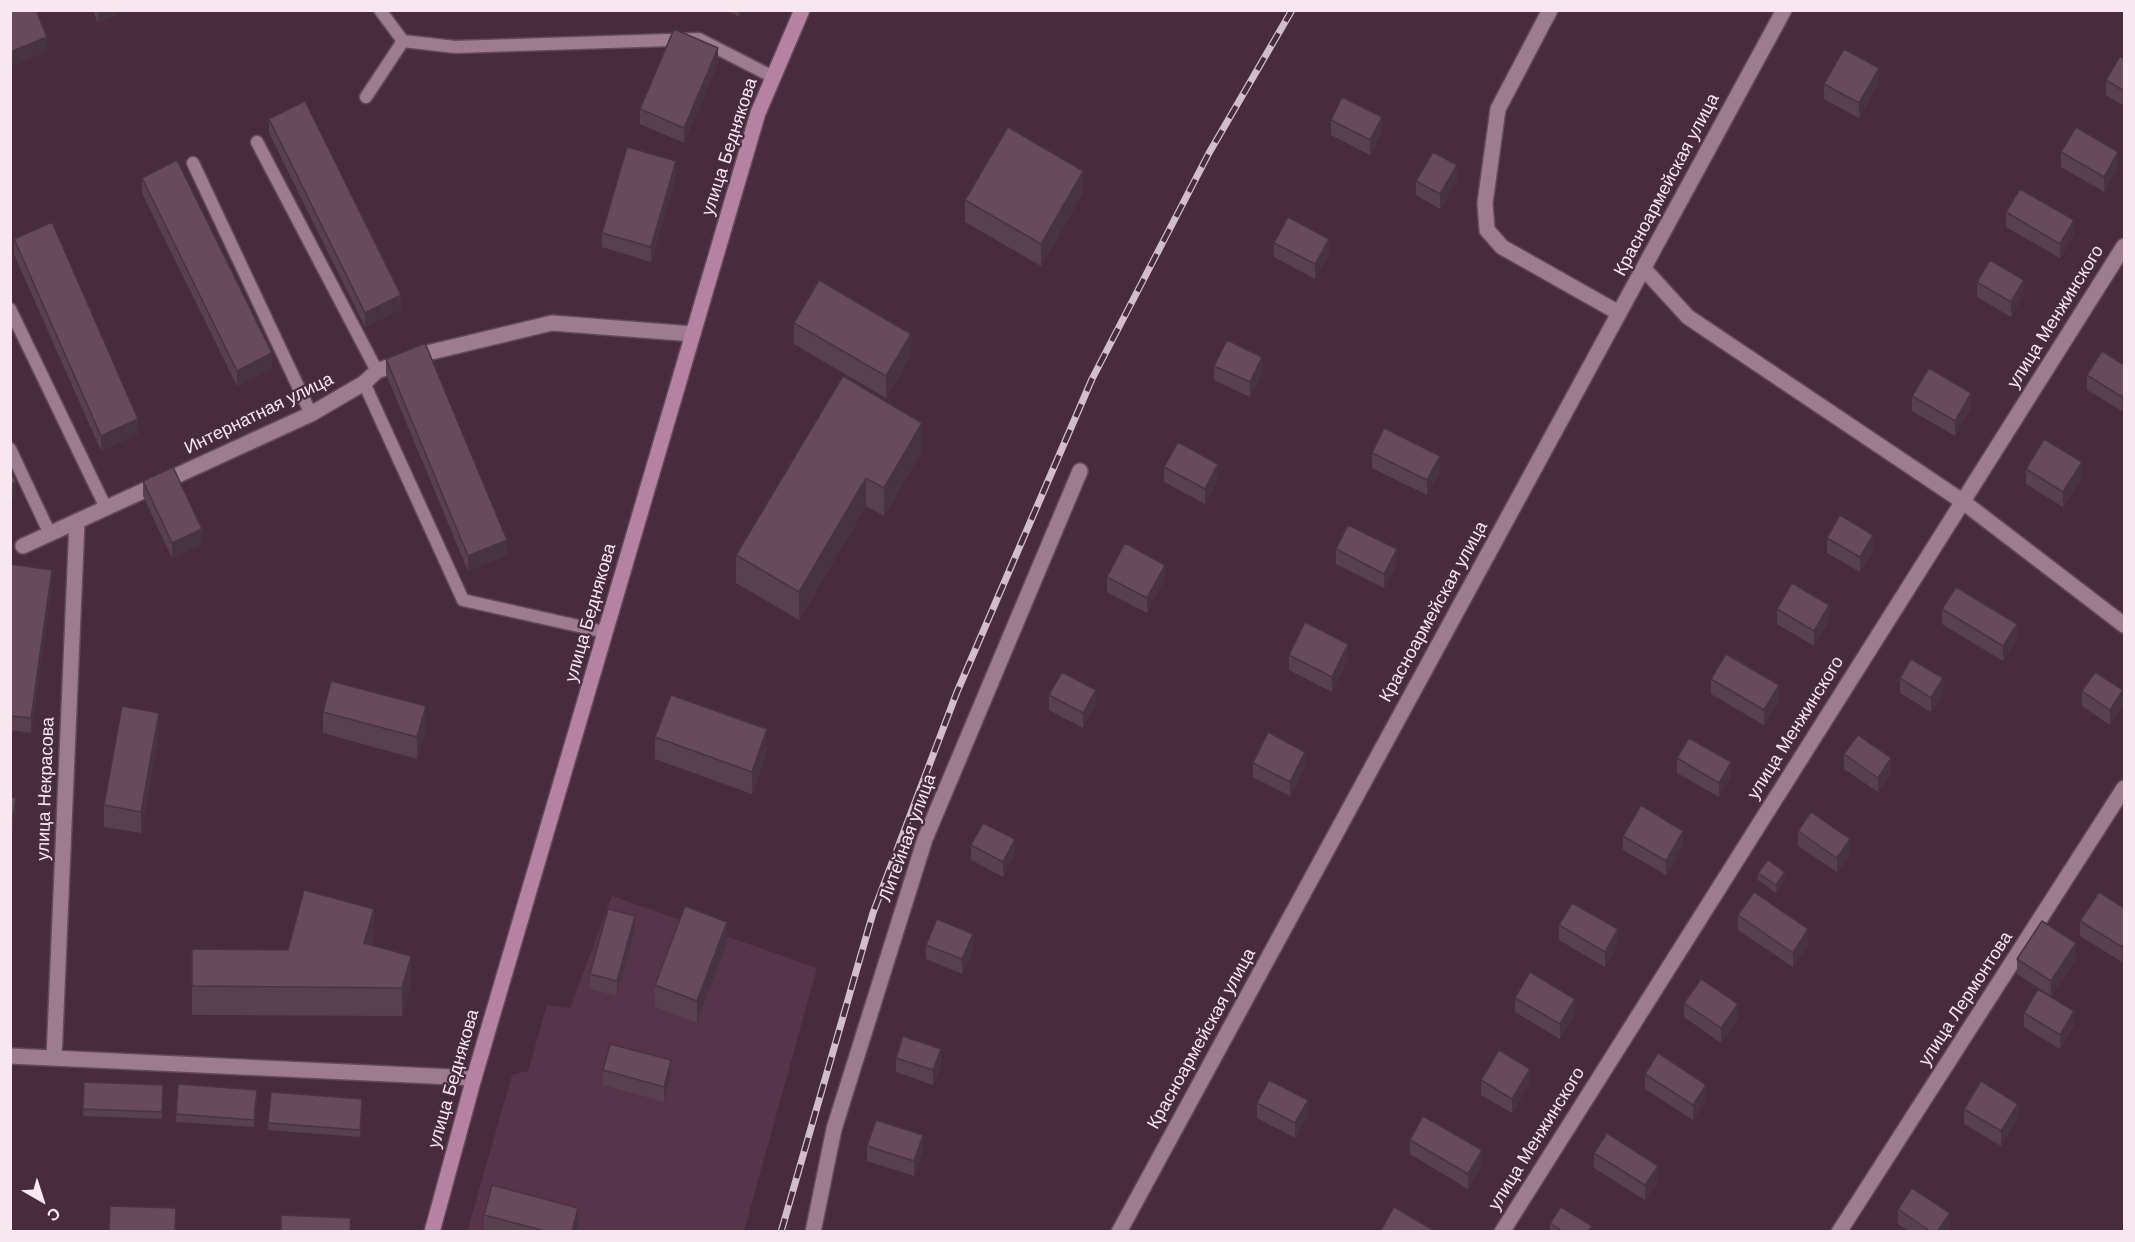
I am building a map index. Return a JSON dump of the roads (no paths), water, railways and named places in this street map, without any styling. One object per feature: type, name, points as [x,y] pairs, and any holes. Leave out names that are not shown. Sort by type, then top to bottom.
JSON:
[{"type":"street","name":"улица Беднякова","points":[[432,1232],[474,1077],[758,113],[802,10]]},
{"type":"street","points":[[1550,10],[1498,109],[1485,203],[1487,230],[1502,247],[1619,313]]},
{"type":"street","name":"Красноармейская улица","points":[[1119,1232],[1784,10]]},
{"type":"street","name":"улица Менжинского","points":[[1502,1232],[2124,246]]},
{"type":"street","points":[[1644,269],[1688,317],[1962,501],[2124,625]]},
{"type":"street","name":"Интернатная улица","points":[[23,546],[312,414],[364,383],[377,371],[423,354],[552,322],[693,334]]},
{"type":"street","name":"Литейная улица","points":[[813,1232],[834,1129],[925,839],[1080,471]]},
{"type":"street","name":"улица Некрасова","points":[[54,1058],[76,522]]},
{"type":"street","name":"улица Лермонтова","points":[[1839,1232],[2124,788]]},
{"type":"street","points":[[10,1056],[474,1077]]},
{"type":"lane","points":[[380,10],[403,41],[456,47],[699,39],[773,77]]},
{"type":"lane","points":[[366,97],[403,41]]},
{"type":"lane","points":[[257,142],[377,371]]},
{"type":"lane","points":[[193,164],[312,414]]},
{"type":"lane","points":[[10,309],[106,508]]},
{"type":"lane","points":[[364,383],[463,600],[606,632]]},
{"type":"lane","points":[[10,449],[50,534]]},
{"type":"railway","points":[[781,1232],[873,913],[957,692],[1092,379],[1209,153],[1292,10]]}]
